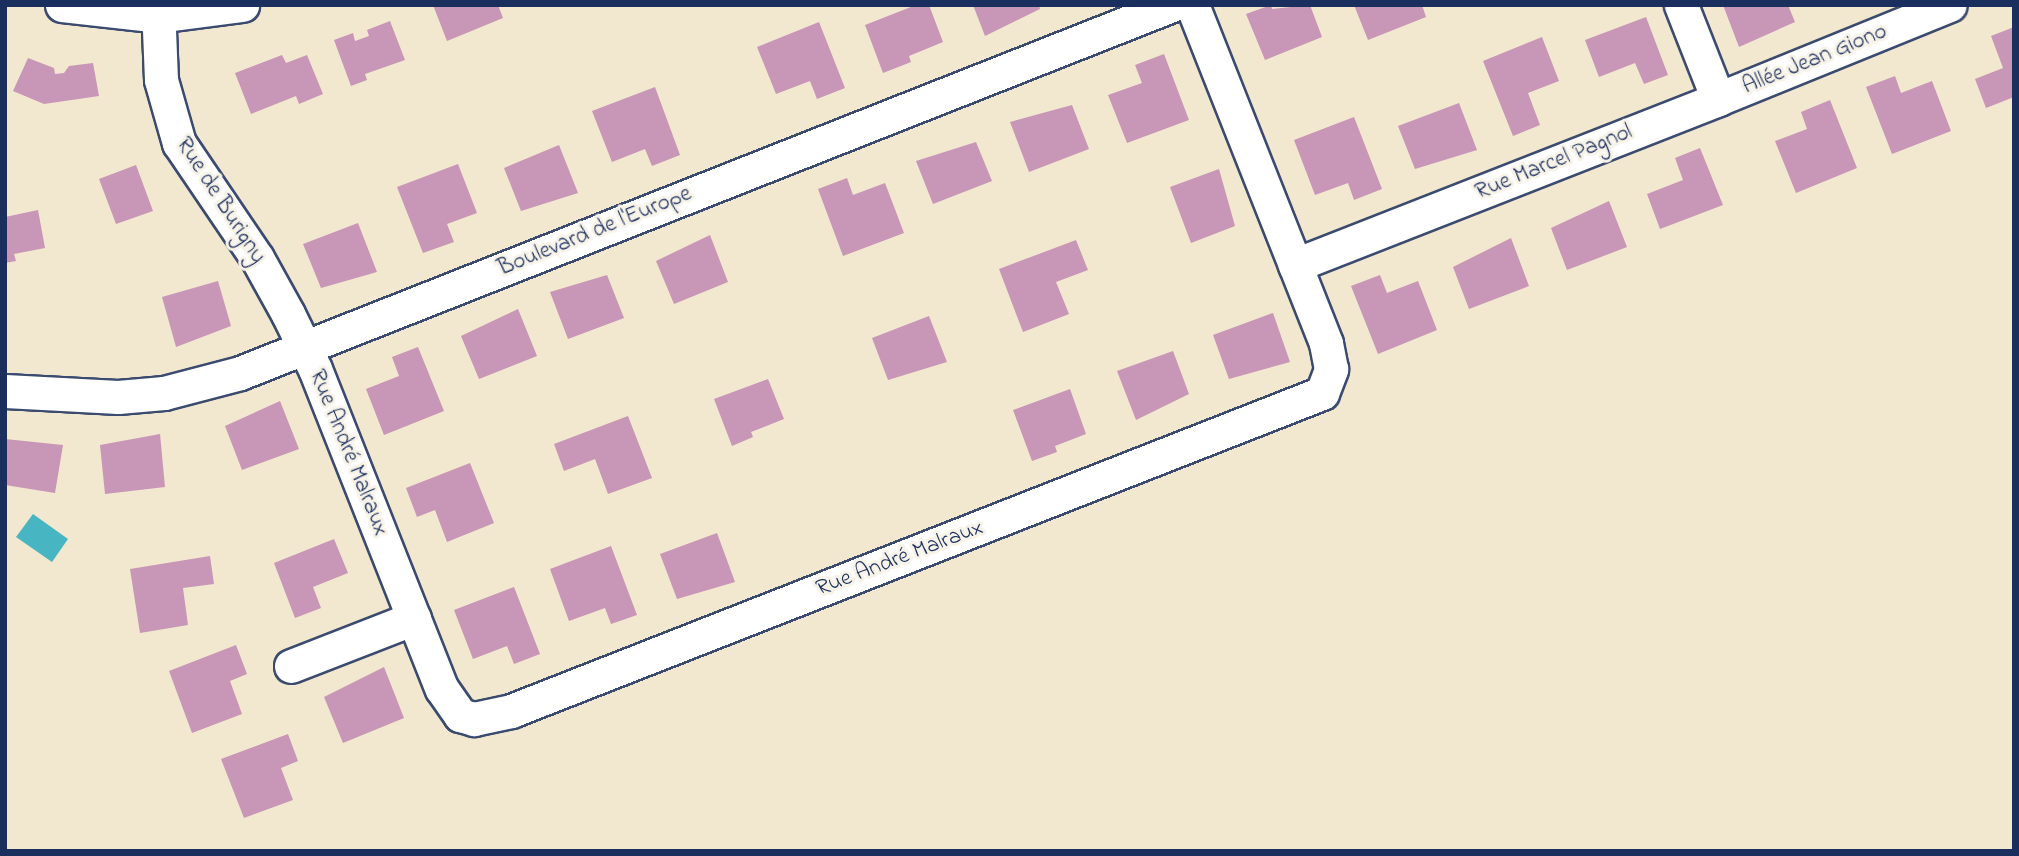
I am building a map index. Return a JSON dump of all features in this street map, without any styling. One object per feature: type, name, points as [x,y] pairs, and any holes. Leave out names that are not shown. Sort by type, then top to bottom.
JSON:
[{"type":"street","points":[[62,5],[158,10],[242,5]]},
{"type":"street","name":"Boulevard de l'Europe","points":[[5,391],[69,397],[164,393],[218,381],[1172,5]]},
{"type":"street","name":"Rue André Malraux","points":[[305,347],[453,709],[474,719],[497,716],[1308,401],[1322,393],[1331,369],[1295,265],[1192,5]]},
{"type":"street","points":[[1681,5],[1718,99]]},
{"type":"street","name":"Allée Jean Giono","points":[[1718,99],[1950,5]]},
{"type":"street","name":"Rue de Burigny","points":[[158,10],[161,80],[179,143],[257,258],[305,347]]},
{"type":"street","name":"Rue Marcel Pagnol","points":[[1295,265],[1718,99]]},
{"type":"street","points":[[291,666],[414,618]]},
{"type":"water","points":[[33,514],[68,539],[52,562],[16,537]]},
{"type":"building","points":[[433,5],[498,5],[503,18],[447,41]]},
{"type":"building","points":[[916,5],[929,5],[943,42],[909,56],[911,62],[883,73],[865,25]]},
{"type":"building","points":[[973,5],[1039,5],[1040,9],[985,36]]},
{"type":"building","points":[[1271,5],[1272,9],[1310,5],[1322,37],[1265,60],[1246,14]]},
{"type":"building","points":[[1354,5],[1422,5],[1426,17],[1368,40]]},
{"type":"building","points":[[1723,5],[1788,5],[1795,22],[1739,47]]},
{"type":"building","points":[[1646,17],[1668,75],[1644,84],[1635,63],[1599,77],[1585,40]]},
{"type":"building","points":[[390,21],[405,60],[365,74],[367,80],[351,86],[334,40],[353,33],[355,41],[369,36],[367,30]]},
{"type":"building","points":[[819,22],[845,88],[817,99],[810,81],[776,94],[757,47]]},
{"type":"building","points":[[2014,27],[2014,97],[1986,108],[1975,79],[2003,68],[1991,36]]},
{"type":"building","points":[[1542,37],[1559,81],[1528,93],[1540,125],[1513,136],[1483,61]]},
{"type":"building","points":[[1164,54],[1189,120],[1127,143],[1108,95],[1142,83],[1135,65]]},
{"type":"building","points":[[282,55],[286,63],[307,55],[323,94],[299,104],[296,96],[251,114],[235,73]]},
{"type":"building","points":[[28,58],[54,68],[55,74],[64,73],[69,66],[93,63],[99,96],[44,104],[13,91]]},
{"type":"building","points":[[1895,76],[1901,93],[1932,81],[1951,131],[1892,154],[1866,87]]},
{"type":"building","points":[[655,87],[680,155],[652,166],[645,149],[612,162],[592,111]]},
{"type":"building","points":[[1830,100],[1857,168],[1796,193],[1775,141],[1807,129],[1801,112]]},
{"type":"building","points":[[1459,103],[1477,150],[1415,169],[1398,126]]},
{"type":"building","points":[[1072,105],[1089,149],[1029,172],[1010,122]]},
{"type":"building","points":[[1354,117],[1382,189],[1354,200],[1348,183],[1315,195],[1294,140]]},
{"type":"building","points":[[976,142],[992,181],[933,204],[916,161]]},
{"type":"building","points":[[559,145],[578,193],[521,211],[504,168]]},
{"type":"building","points":[[1700,148],[1723,205],[1660,229],[1647,194],[1683,180],[1675,158]]},
{"type":"building","points":[[458,164],[477,213],[447,224],[454,242],[423,253],[397,187]]},
{"type":"building","points":[[136,165],[153,211],[116,224],[99,179]]},
{"type":"building","points":[[1219,169],[1235,226],[1191,243],[1170,187]]},
{"type":"building","points":[[847,178],[853,195],[885,183],[904,233],[843,256],[818,189]]},
{"type":"building","points":[[1609,201],[1627,247],[1567,270],[1551,228]]},
{"type":"building","points":[[38,210],[45,248],[14,254],[16,261],[5,263],[5,217]]},
{"type":"building","points":[[358,223],[377,272],[321,288],[303,244]]},
{"type":"building","points":[[710,235],[728,282],[674,304],[656,261]]},
{"type":"building","points":[[1511,238],[1529,286],[1469,309],[1453,267]]},
{"type":"building","points":[[1076,240],[1088,270],[1056,282],[1069,314],[1023,332],[999,269]]},
{"type":"building","points":[[607,275],[624,318],[568,339],[550,292]]},
{"type":"building","points":[[1380,275],[1387,293],[1418,281],[1437,330],[1378,354],[1351,286]]},
{"type":"building","points":[[218,281],[231,326],[176,347],[162,297]]},
{"type":"building","points":[[518,309],[537,356],[479,379],[461,336]]},
{"type":"building","points":[[1273,313],[1290,362],[1229,379],[1213,335]]},
{"type":"building","points":[[929,316],[947,362],[888,380],[872,338]]},
{"type":"building","points":[[418,347],[444,411],[384,435],[366,389],[399,376],[392,357]]},
{"type":"building","points":[[1173,351],[1189,394],[1136,420],[1117,371]]},
{"type":"building","points":[[768,379],[784,419],[751,432],[753,437],[732,446],[714,399]]},
{"type":"building","points":[[1070,389],[1086,434],[1055,446],[1057,452],[1032,461],[1013,410]]},
{"type":"building","points":[[280,401],[299,449],[242,470],[225,426]]},
{"type":"building","points":[[628,416],[652,478],[608,494],[595,459],[564,471],[554,444]]},
{"type":"building","points":[[160,434],[165,487],[105,494],[100,445]]},
{"type":"building","points":[[5,439],[63,445],[55,493],[5,485]]},
{"type":"building","points":[[470,463],[494,523],[447,542],[435,510],[417,517],[406,488]]},
{"type":"building","points":[[717,533],[735,582],[677,599],[660,554]]},
{"type":"building","points":[[334,539],[348,573],[313,587],[321,608],[295,618],[274,563]]},
{"type":"building","points":[[611,546],[637,615],[611,624],[605,608],[569,621],[550,569]]},
{"type":"building","points":[[210,556],[214,584],[183,588],[188,625],[140,633],[130,569]]},
{"type":"building","points":[[514,587],[540,654],[514,664],[507,646],[473,659],[454,610]]},
{"type":"building","points":[[236,645],[247,674],[230,681],[242,714],[192,733],[169,671]]},
{"type":"building","points":[[384,667],[404,718],[343,743],[324,697]]},
{"type":"building","points":[[288,734],[298,761],[281,768],[293,800],[244,818],[221,759]]}]
